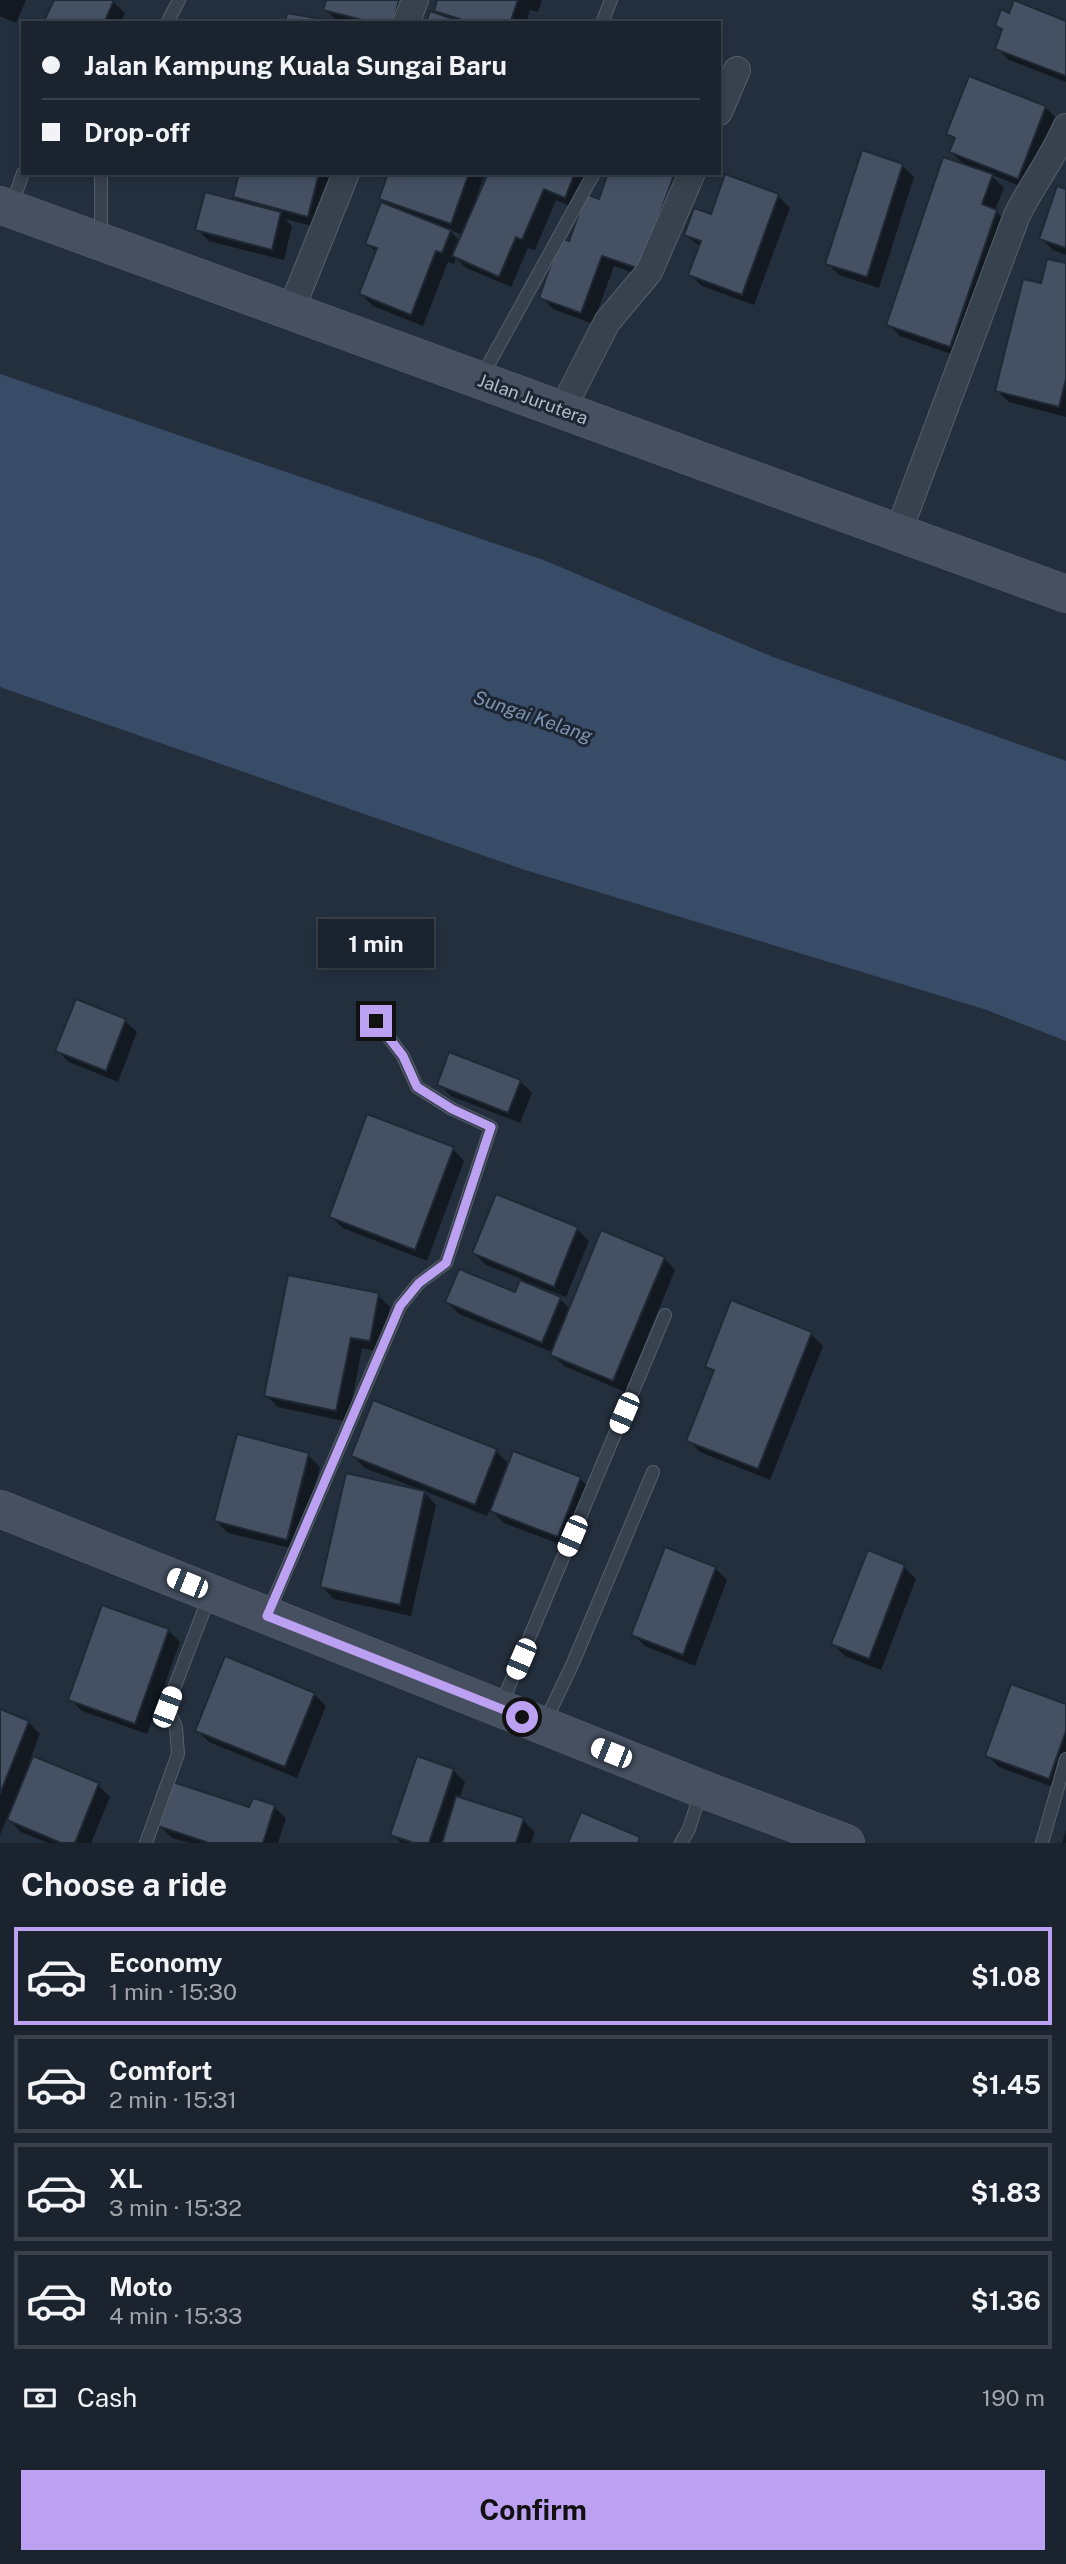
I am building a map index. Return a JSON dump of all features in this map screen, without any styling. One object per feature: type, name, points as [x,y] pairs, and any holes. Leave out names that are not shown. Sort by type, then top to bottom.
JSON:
[{"type":"street","points":[[407,21],[415,0]]},
{"type":"street","points":[[721,107],[737,70]]},
{"type":"street","points":[[898,533],[1017,215],[1032,185],[1058,146],[1066,127]]},
{"type":"street","points":[[291,310],[345,175]]},
{"type":"street","points":[[562,410],[607,321],[649,272],[691,175]]},
{"type":"street","name":"Jalan Jurutera","points":[[5,207],[1066,594]]},
{"type":"street","points":[[0,1509],[702,1789],[846,1843]]},
{"type":"lane","points":[[168,21],[179,0]]},
{"type":"lane","points":[[603,21],[611,0]]},
{"type":"lane","points":[[5,207],[22,175]]},
{"type":"lane","points":[[101,241],[102,175]]},
{"type":"lane","points":[[480,379],[593,175]]},
{"type":"lane","points":[[267,1616],[400,1306],[419,1283],[446,1263],[491,1127],[452,1109],[417,1087],[403,1056],[376,1021]]},
{"type":"lane","points":[[500,1708],[665,1315]]},
{"type":"lane","points":[[544,1726],[653,1472]]},
{"type":"lane","points":[[146,1843],[178,1754],[176,1727],[167,1707],[211,1592]]},
{"type":"lane","points":[[1042,1843],[1066,1759]]},
{"type":"lane","points":[[681,1843],[689,1829],[702,1789]]},
{"type":"water","name":"Sungai Kelang","points":[[0,374],[546,561],[773,657],[1066,761],[1066,1041],[984,1009],[522,869],[0,687]]},
{"type":"building","points":[[54,0],[114,0],[105,21],[44,21]]},
{"type":"building","points":[[326,0],[399,0],[394,21],[366,21],[323,10]]},
{"type":"building","points":[[437,0],[518,0],[511,21],[466,21],[434,11]]},
{"type":"building","points":[[1014,0],[1066,21],[1066,76],[995,49],[1002,29],[995,26],[1001,9],[1009,13]]},
{"type":"building","points":[[430,11],[458,21],[427,21]]},
{"type":"building","points":[[287,13],[333,21],[285,21]]},
{"type":"building","points":[[969,76],[1046,106],[1018,179],[949,152],[955,138],[946,134]]},
{"type":"building","points":[[862,150],[903,164],[867,277],[825,264]]},
{"type":"building","points":[[943,157],[993,174],[982,204],[997,210],[950,347],[886,325]]},
{"type":"building","points":[[725,174],[779,194],[742,295],[688,275],[701,241],[684,235],[694,208],[711,214]]},
{"type":"building","points":[[238,175],[318,175],[308,217],[233,197]]},
{"type":"building","points":[[387,175],[468,175],[451,224],[379,199]]},
{"type":"building","points":[[487,175],[574,175],[565,198],[544,189],[522,240],[516,237],[499,277],[452,256]]},
{"type":"building","points":[[607,175],[674,175],[640,269],[602,256],[581,313],[539,298],[560,238],[569,241],[586,194],[599,199]]},
{"type":"building","points":[[674,175],[690,175],[688,180]]},
{"type":"building","points":[[1057,186],[1066,189],[1066,248],[1039,239]]},
{"type":"building","points":[[205,192],[281,212],[272,250],[195,230]]},
{"type":"building","points":[[381,202],[451,230],[442,253],[436,251],[411,315],[359,294],[377,248],[365,244]]},
{"type":"building","points":[[1047,259],[1066,263],[1066,379],[1059,407],[995,391],[1023,279],[1041,283]]},
{"type":"building","points":[[76,999],[126,1019],[106,1071],[55,1051]]},
{"type":"building","points":[[449,1052],[521,1080],[508,1113],[437,1085]]},
{"type":"building","points":[[367,1114],[454,1147],[415,1250],[329,1217]]},
{"type":"building","points":[[496,1194],[578,1227],[554,1287],[472,1253]]},
{"type":"building","points":[[601,1230],[665,1257],[613,1381],[550,1355]]},
{"type":"building","points":[[459,1269],[515,1292],[520,1280],[561,1297],[542,1343],[445,1302]]},
{"type":"building","points":[[288,1275],[379,1293],[370,1341],[351,1338],[336,1411],[264,1396]]},
{"type":"building","points":[[731,1300],[812,1332],[758,1469],[686,1441],[714,1370],[705,1367]]},
{"type":"building","points":[[373,1400],[497,1449],[475,1505],[351,1456]]},
{"type":"building","points":[[237,1434],[309,1453],[287,1540],[214,1521]]},
{"type":"building","points":[[513,1451],[581,1477],[558,1537],[490,1511]]},
{"type":"building","points":[[346,1473],[425,1491],[400,1605],[320,1587]]},
{"type":"building","points":[[665,1547],[716,1567],[683,1655],[631,1635]]},
{"type":"building","points":[[868,1550],[905,1565],[869,1659],[831,1644]]},
{"type":"building","points":[[102,1605],[169,1629],[135,1724],[68,1700]]},
{"type":"building","points":[[225,1656],[315,1693],[285,1767],[195,1731]]},
{"type":"building","points":[[1011,1684],[1066,1704],[1066,1731],[1049,1779],[985,1756]]},
{"type":"building","points":[[0,1709],[29,1721],[0,1794]]},
{"type":"building","points":[[33,1756],[99,1783],[75,1843],[61,1843],[7,1820]]},
{"type":"building","points":[[417,1756],[454,1769],[429,1843],[414,1843],[390,1835]]},
{"type":"building","points":[[173,1782],[249,1807],[253,1798],[275,1805],[263,1843],[209,1843],[158,1826]]},
{"type":"building","points":[[456,1796],[524,1818],[516,1843],[442,1843]]},
{"type":"building","points":[[581,1812],[640,1837],[638,1843],[568,1843]]},
{"type":"route","points":[[376,1021],[403,1056],[417,1087],[452,1109],[491,1127],[446,1263],[419,1283],[400,1306],[267,1616],[522,1717]]}]
